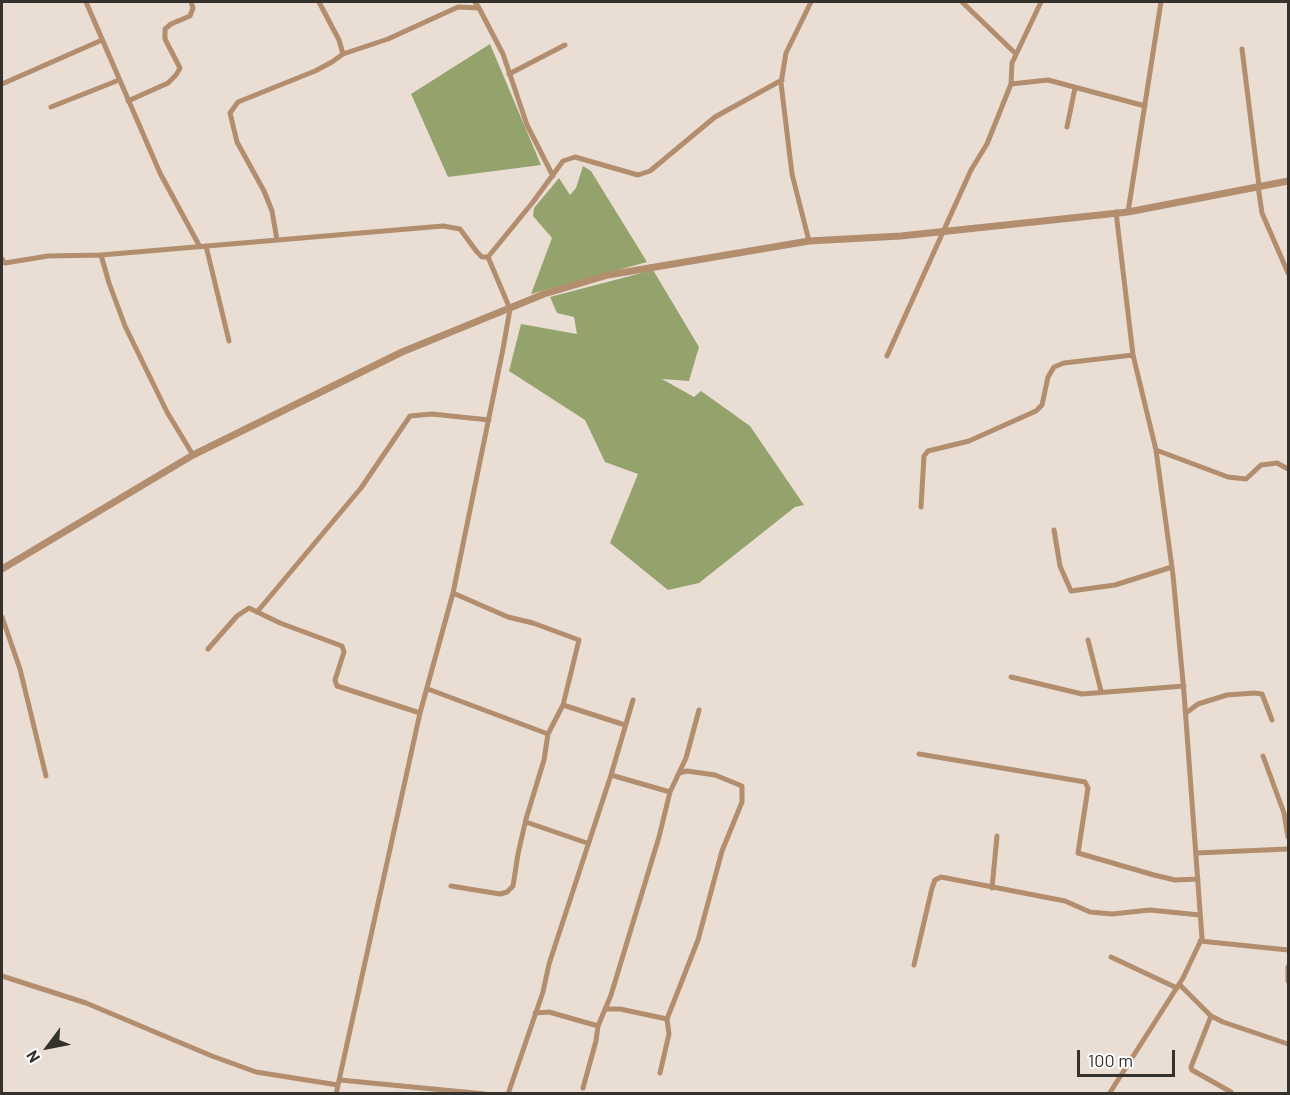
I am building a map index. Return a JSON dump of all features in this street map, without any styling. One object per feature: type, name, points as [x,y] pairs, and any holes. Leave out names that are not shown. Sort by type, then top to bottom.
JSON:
[{"type":"street","points":[[86,2],[160,173],[203,247],[229,341]]},
{"type":"street","points":[[128,101],[168,83],[176,75],[180,68],[165,39],[165,29],[190,16],[193,8],[191,2]]},
{"type":"street","points":[[320,2],[339,40],[343,54]]},
{"type":"street","points":[[475,2],[503,54],[527,125],[553,176]]},
{"type":"street","points":[[809,241],[792,174],[782,80],[786,54],[811,2]]},
{"type":"street","points":[[962,2],[1016,54]]},
{"type":"street","points":[[886,356],[970,170],[987,144],[1011,84],[1012,63],[1041,2]]},
{"type":"street","points":[[1128,212],[1161,2]]},
{"type":"street","points":[[277,240],[272,211],[264,190],[237,142],[230,113],[238,102],[315,71],[343,54],[388,39],[458,7],[479,8]]},
{"type":"street","points":[[2,84],[102,40]]},
{"type":"street","points":[[509,74],[565,45]]},
{"type":"street","points":[[1242,49],[1262,213],[1288,273]]},
{"type":"street","points":[[51,107],[119,80]]},
{"type":"street","points":[[3,262],[48,256],[101,255],[203,247],[443,225],[460,229],[482,257],[488,256],[495,251],[563,161],[575,157],[638,175],[650,171],[715,117],[782,80]]},
{"type":"street","points":[[1011,84],[1048,80],[1145,106]]},
{"type":"street","points":[[1066,127],[1075,88]]},
{"type":"street","points":[[2,569],[193,454],[402,351],[544,294],[608,275],[809,241],[943,231],[1128,212],[1288,181]]},
{"type":"street","points":[[1109,1094],[1178,986],[1200,941],[1186,712],[1172,567],[1156,450],[1133,355],[1116,212]]},
{"type":"street","points":[[101,255],[125,326],[167,412],[193,454]]},
{"type":"street","points":[[336,1094],[420,713],[453,593],[510,309],[488,256]]},
{"type":"street","points":[[921,507],[924,456],[928,451],[969,441],[1036,411],[1041,405],[1048,377],[1054,367],[1064,363],[1133,355]]},
{"type":"street","points":[[257,612],[361,488],[410,416],[432,414],[489,420]]},
{"type":"street","points":[[1156,450],[1228,477],[1246,480],[1261,465],[1277,463],[1288,470]]},
{"type":"street","points":[[1054,530],[1060,566],[1071,591],[1115,585],[1172,567]]},
{"type":"street","points":[[451,886],[500,894],[507,892],[513,886],[518,854],[544,760],[548,734],[563,705],[579,640],[534,623],[508,617],[453,593]]},
{"type":"street","points":[[208,649],[244,610],[249,608],[280,623],[342,646],[344,652],[335,680],[337,686],[420,713]]},
{"type":"street","points":[[2,617],[20,669],[46,776]]},
{"type":"street","points":[[1088,640],[1101,691]]},
{"type":"street","points":[[1011,677],[1082,694],[1184,686]]},
{"type":"street","points":[[428,689],[548,734]]},
{"type":"street","points":[[1186,712],[1198,704],[1227,695],[1254,693],[1262,694],[1272,720]]},
{"type":"street","points":[[508,1094],[587,843],[611,776],[633,700]]},
{"type":"street","points":[[563,705],[625,725]]},
{"type":"street","points":[[583,1088],[598,1026],[633,927],[670,792],[686,758],[699,710]]},
{"type":"street","points":[[920,754],[1085,782],[1088,789],[1078,853],[1175,880],[1198,879]]},
{"type":"street","points":[[1263,756],[1284,813],[1288,837]]},
{"type":"street","points":[[660,1073],[669,1034],[667,1019],[698,940],[722,851],[742,802],[742,786],[715,776],[687,771],[679,773]]},
{"type":"street","points":[[611,776],[670,792]]},
{"type":"street","points":[[526,822],[587,843]]},
{"type":"street","points":[[992,888],[997,836]]},
{"type":"street","points":[[1196,853],[1288,849]]},
{"type":"street","points":[[914,965],[935,880],[941,877],[1065,901],[1090,912],[1112,914],[1150,910],[1200,915]]},
{"type":"street","points":[[1200,941],[1288,950]]},
{"type":"street","points":[[1111,957],[1178,986],[1211,1016],[1223,1022],[1288,1044]]},
{"type":"street","points":[[1288,967],[1288,981]]},
{"type":"street","points":[[2,976],[86,1003],[256,1072],[339,1083],[485,1094]]},
{"type":"street","points":[[605,1009],[620,1009],[667,1019]]},
{"type":"street","points":[[535,1014],[549,1012],[598,1026]]},
{"type":"street","points":[[1211,1016],[1191,1067],[1196,1073],[1231,1092]]},
{"type":"green space","points":[[490,44],[541,165],[448,177],[411,94]]},
{"type":"green space","points":[[583,166],[591,171],[647,262],[531,294],[552,238],[533,216],[534,208],[559,178],[570,195],[576,188]]},
{"type":"green space","points":[[653,270],[699,347],[689,381],[662,379],[694,397],[701,391],[750,426],[804,505],[795,507],[699,583],[668,590],[610,543],[638,474],[605,462],[585,420],[509,371],[521,324],[577,334],[574,317],[557,313],[550,297]]}]
